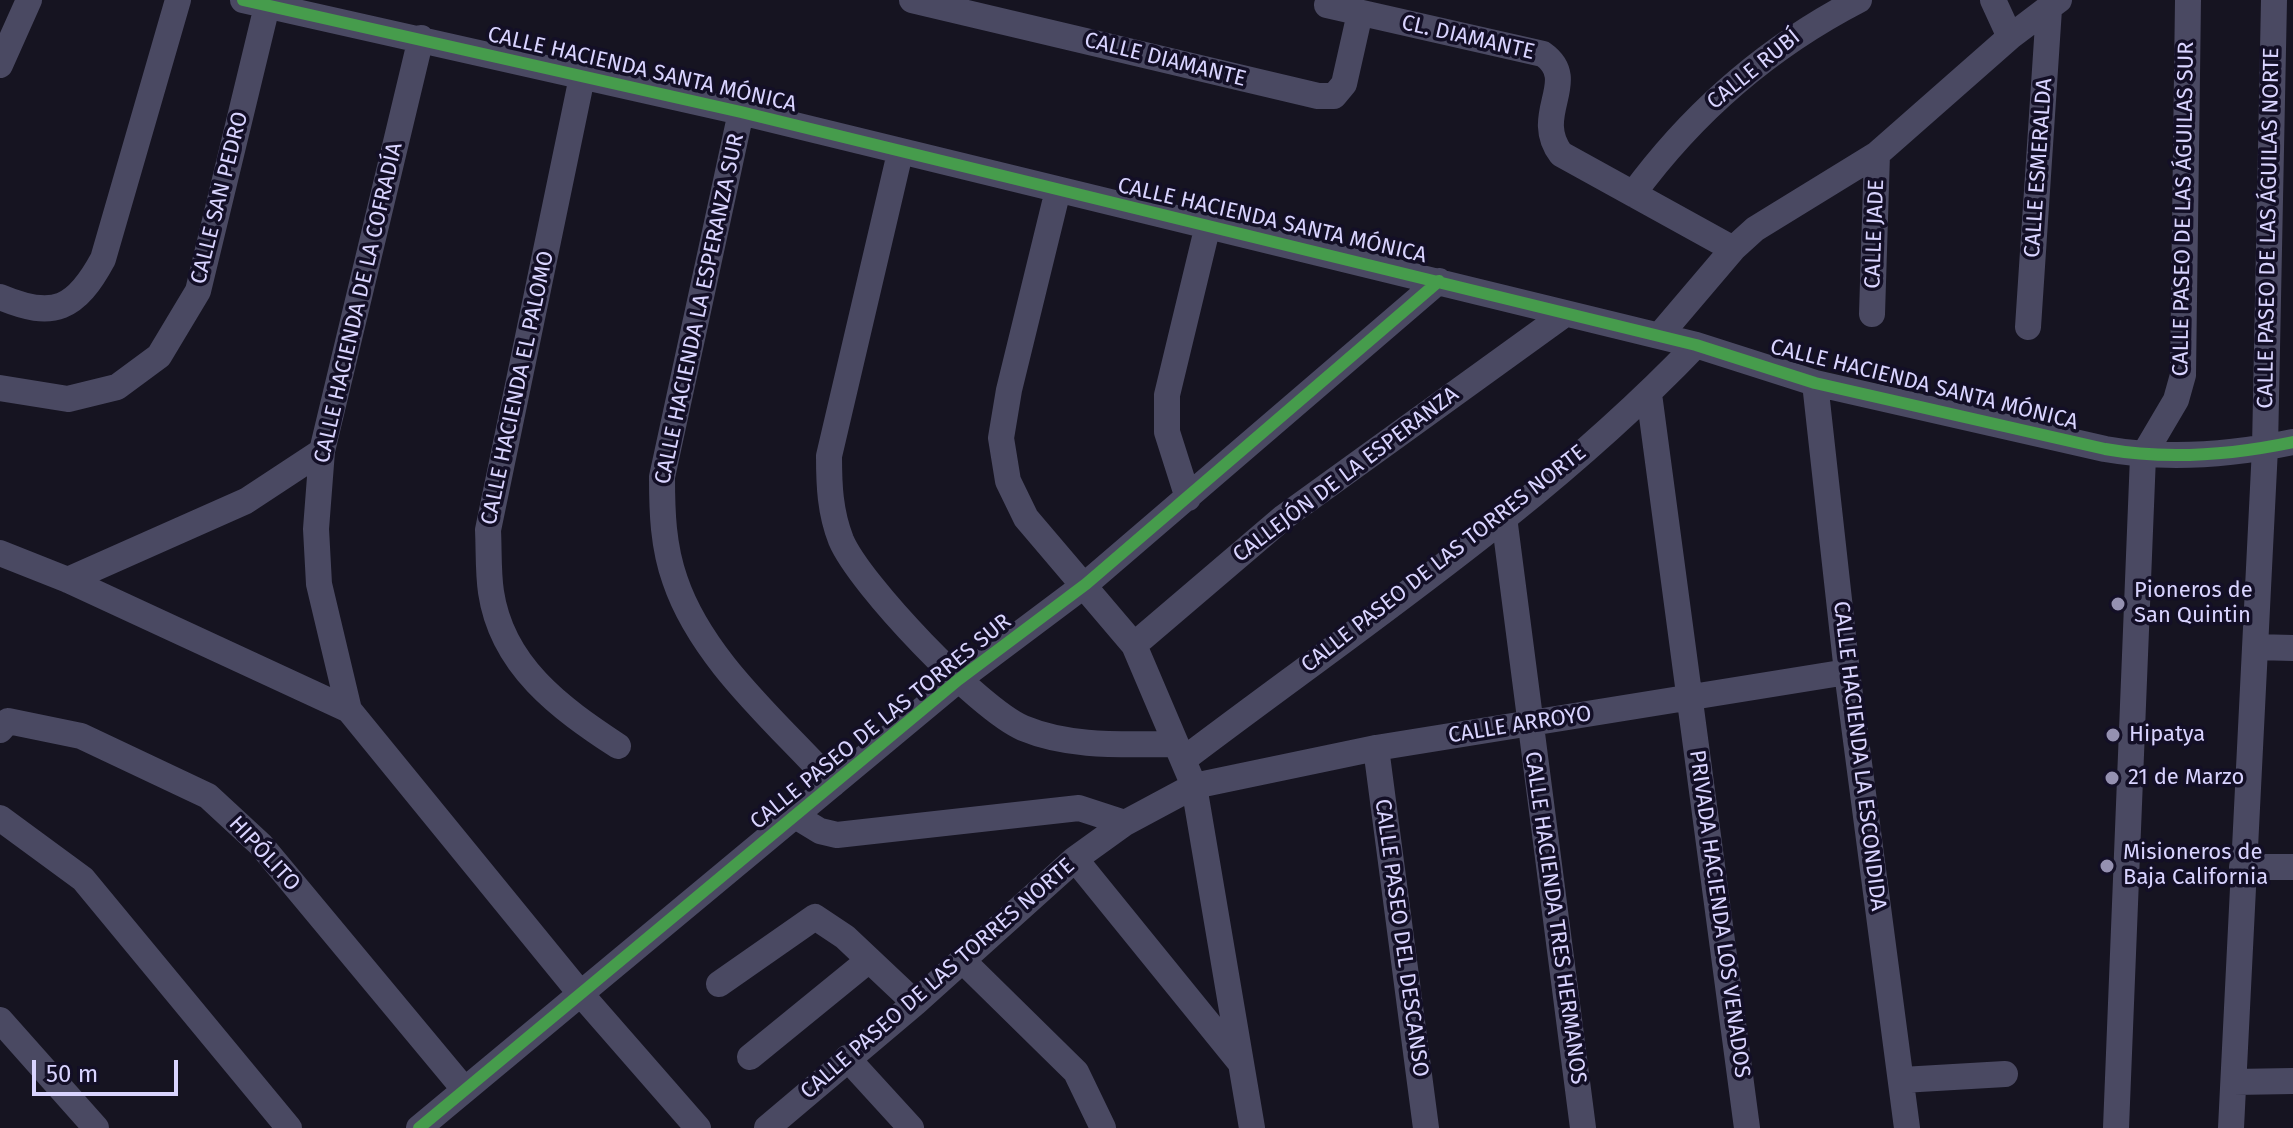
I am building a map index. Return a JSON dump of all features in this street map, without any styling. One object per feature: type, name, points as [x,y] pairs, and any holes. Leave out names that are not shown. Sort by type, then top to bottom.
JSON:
[{"type":"street","points":[[0,65],[29,0]]},
{"type":"street","points":[[0,297],[20,306],[49,309],[71,305],[88,287],[103,259],[178,0]]},
{"type":"street","name":"CALLE DIAMANTE","points":[[912,0],[1318,96],[1334,96],[1344,84],[1360,13]]},
{"type":"street","name":"CALLE RUBÍ","points":[[1633,194],[1663,153],[1732,82],[1809,26],[1859,0]]},
{"type":"street","points":[[1993,0],[2010,37]]},
{"type":"street","name":"CALLE PASEO DE LAS ÁGUILAS SUR","points":[[2116,1128],[2143,456],[2176,400],[2183,375],[2188,0]]},
{"type":"street","name":"CALLE PASEO DE LAS ÁGUILAS NORTE","points":[[2231,1128],[2265,448],[2281,220],[2280,2]]},
{"type":"street","name":"CALLE HACIENDA SANTA MÓNICA","points":[[255,3],[741,112],[1696,345],[1815,383],[2143,456],[2212,454],[2293,442]]},
{"type":"street","name":"CALLE SAN PEDRO","points":[[0,388],[68,399],[117,387],[159,356],[198,291],[255,3]]},
{"type":"street","name":"CL. DIAMANTE","points":[[1327,5],[1543,54],[1555,63],[1559,77],[1548,126],[1551,141],[1561,154],[1733,249]]},
{"type":"street","points":[[1659,336],[1733,249],[1794,203],[1877,154],[2010,37],[2054,5]]},
{"type":"street","name":"CALLE ESMERALDA","points":[[2028,327],[2054,5]]},
{"type":"street","name":"CALLE HACIENDA DE LA COFRADÍA","points":[[349,710],[319,584],[316,529],[322,451],[421,38]]},
{"type":"street","name":"CALLE HACIENDA EL PALOMO","points":[[582,77],[488,530],[491,594],[508,641],[533,682],[565,712],[618,746]]},
{"type":"street","name":"CALLE HACIENDA LA ESPERANZA SUR","points":[[741,112],[662,477],[662,530],[675,581],[697,626],[729,670],[833,784]]},
{"type":"street","points":[[900,153],[829,456],[829,501],[842,542],[872,586],[958,680],[997,714],[1025,729],[1096,744],[1179,752]]},
{"type":"street","name":"CALLE JADE","points":[[1872,314],[1877,154]]},
{"type":"street","points":[[1058,190],[1009,390],[1001,438],[1008,481],[1026,518],[1086,584],[1134,645],[1194,786],[1252,1128]]},
{"type":"street","points":[[1188,498],[1167,432],[1167,395],[1208,225]]},
{"type":"street","name":"CALLE PASEO DE LAS TORRES SUR","points":[[419,1128],[797,817],[958,680],[1086,584],[1439,281]]},
{"type":"street","name":"CALLEJÓN DE LA ESPERANZA","points":[[1134,645],[1284,517],[1375,448],[1565,314]]},
{"type":"street","name":"CALLE PASEO DE LAS TORRES NORTE","points":[[1179,752],[1504,517],[1649,394],[1696,345]]},
{"type":"street","name":"CALLE HACIENDA LA ESCONDIDA","points":[[1815,383],[1847,672],[1907,1128]]},
{"type":"street","name":"PRIVADA HACIENDA LOS VENADOS","points":[[1649,394],[1747,1128]]},
{"type":"street","name":"CALLE HACIENDA DE LA COFRADÍA","points":[[68,580],[246,501],[322,451]]},
{"type":"street","name":"CALLE HACIENDA TRES HERMANOS","points":[[1504,517],[1528,722],[1583,1128]]},
{"type":"street","points":[[0,553],[68,580],[349,710],[689,1125]]},
{"type":"street","points":[[2255,647],[2293,648]]},
{"type":"street","name":"CALLE ARROYO","points":[[1194,786],[1376,748],[1847,672]]},
{"type":"street","name":"HIPÓLITO","points":[[0,730],[8,721],[81,736],[208,796],[261,845],[464,1089]]},
{"type":"street","name":"CALLE PASEO DEL DESCANSO","points":[[1376,748],[1426,1128]]},
{"type":"street","name":"CALLE PASEO DE LAS TORRES NORTE","points":[[767,1128],[915,1003],[1075,859],[1125,823],[1194,786]]},
{"type":"street","points":[[797,817],[820,831],[837,835],[1079,808],[1125,823]]},
{"type":"street","points":[[0,818],[83,879],[289,1128]]},
{"type":"street","points":[[1075,859],[1242,1065]]},
{"type":"street","points":[[2242,867],[2293,867]]},
{"type":"street","points":[[719,984],[815,917],[845,937],[915,1003]]},
{"type":"street","points":[[750,1057],[869,960]]},
{"type":"street","points":[[962,960],[1076,1072],[1103,1128]]},
{"type":"street","points":[[0,1020],[96,1128]]},
{"type":"street","points":[[847,1058],[911,1128]]},
{"type":"street","points":[[1902,1080],[2005,1074]]},
{"type":"street","points":[[2234,1082],[2293,1081]]},
{"type":"cycle path","points":[[243,0],[741,112],[1696,345],[1815,383],[2105,449],[2175,455],[2246,450],[2293,442]]},
{"type":"cycle path","points":[[419,1128],[958,680],[1086,584],[1439,281]]},
{"type":"place","name":"Pioneros de San Quintin","points":[[2118,604]]},
{"type":"place","name":"Hipatya","points":[[2113,735]]},
{"type":"place","name":"21 de Marzo","points":[[2112,778]]},
{"type":"place","name":"Misioneros de Baja California","points":[[2107,866]]}]
